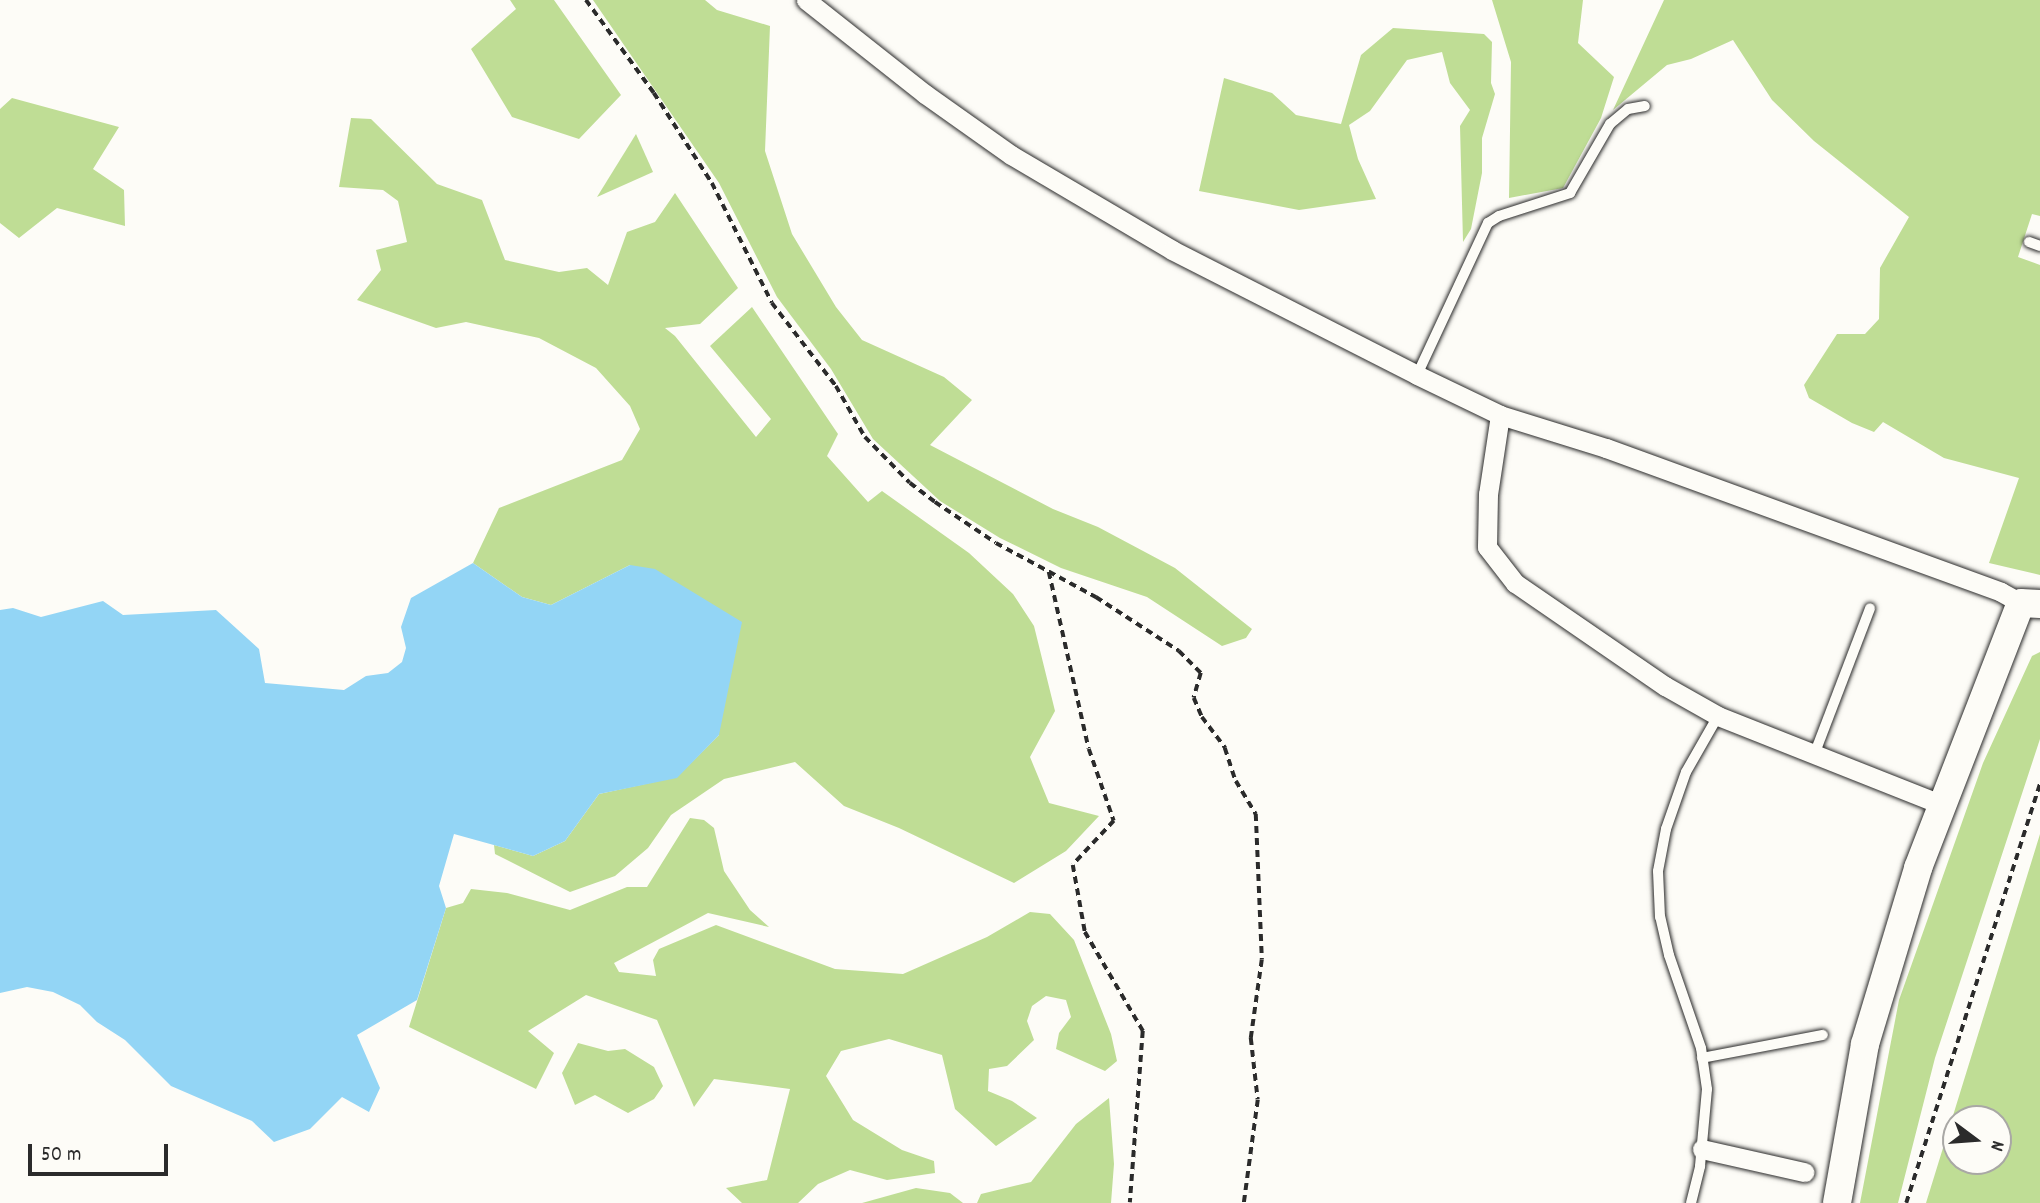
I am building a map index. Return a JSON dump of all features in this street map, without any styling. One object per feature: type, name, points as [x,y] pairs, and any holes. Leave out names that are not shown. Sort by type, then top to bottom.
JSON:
[{"type":"street","points":[[806,0],[925,94],[1011,155],[1172,250],[1417,375],[1500,415],[1618,453],[2030,604],[1943,805],[1888,960],[1868,1033],[1837,1203]]},
{"type":"street","points":[[1500,415],[1488,494],[1487,547],[1515,583],[1665,686],[1718,716],[1943,805]]},
{"type":"street","points":[[1702,1149],[1804,1172]]},
{"type":"lane","points":[[1417,375],[1488,223],[1499,216],[1570,194],[1610,124],[1628,109],[1646,106]]},
{"type":"lane","points":[[1814,755],[1870,608]]},
{"type":"lane","points":[[1690,1203],[1702,1149],[1707,1088],[1702,1058],[1663,930],[1658,871],[1666,830],[1686,772],[1718,716]]},
{"type":"lane","points":[[1702,1058],[1823,1035]]},
{"type":"path","points":[[586,0],[647,83],[712,183],[772,303],[836,386],[865,437],[910,483],[935,502],[996,544],[1096,597],[1179,651],[1201,673],[1194,698],[1202,717],[1225,748],[1236,781],[1256,814],[1262,960],[1251,1038],[1258,1100],[1244,1203]]},
{"type":"path","points":[[1049,572],[1089,749],[1114,821],[1073,865],[1085,932],[1143,1031],[1130,1203]]},
{"type":"path","points":[[1906,1203],[2040,782]]},
{"type":"green space","points":[[510,0],[554,0],[621,95],[579,139],[512,117],[471,49],[516,9]]},
{"type":"green space","points":[[593,0],[705,0],[717,10],[770,26],[765,151],[792,234],[836,307],[862,340],[944,377],[972,400],[930,445],[1175,568],[1252,629],[1246,638],[1222,646],[1147,597],[1061,568],[1000,538],[940,501],[873,439],[831,369],[777,297],[719,183]]},
{"type":"green space","points":[[1492,0],[1583,0],[1578,43],[1614,77],[1601,118],[1563,188],[1509,198],[1511,62]]},
{"type":"green space","points":[[1664,0],[2040,0],[2040,216],[2032,214],[2018,257],[2040,265],[2040,575],[1989,563],[2019,478],[1944,458],[1883,422],[1874,432],[1852,423],[1809,398],[1804,385],[1837,334],[1865,334],[1879,319],[1880,268],[1909,217],[1814,141],[1772,100],[1733,40],[1691,59],[1667,65],[1613,110]]},
{"type":"green space","points":[[1393,28],[1484,34],[1492,42],[1491,83],[1495,94],[1482,138],[1482,173],[1471,229],[1463,242],[1460,126],[1470,110],[1450,83],[1442,52],[1407,60],[1370,111],[1349,125],[1358,159],[1376,199],[1299,210],[1199,191],[1224,78],[1272,93],[1296,115],[1341,124],[1361,55]]},
{"type":"green space","points":[[12,98],[119,127],[93,169],[124,190],[125,226],[57,208],[19,238],[0,223],[0,109]]},
{"type":"green space","points":[[351,118],[371,119],[437,184],[482,200],[505,260],[559,272],[587,268],[608,285],[627,232],[655,222],[675,193],[738,288],[700,324],[665,328],[675,336],[756,437],[771,419],[710,346],[752,307],[838,434],[827,456],[868,502],[882,491],[969,553],[1013,594],[1034,626],[1055,711],[1030,757],[1049,803],[1099,816],[1066,851],[1014,883],[899,828],[844,806],[795,762],[724,779],[671,815],[648,848],[615,876],[570,892],[495,854],[494,845],[533,856],[565,841],[599,794],[677,777],[719,735],[630,565],[551,605],[522,597],[473,563],[499,508],[622,460],[640,429],[630,406],[596,368],[539,338],[466,322],[436,328],[357,300],[381,270],[376,250],[407,242],[398,201],[383,190],[339,187]]},
{"type":"green space","points":[[636,134],[653,172],[597,197]]},
{"type":"green space","points":[[2040,652],[2040,739],[1935,1058],[1898,1203],[1860,1203],[1899,1000],[1983,763],[2032,656]]},
{"type":"green space","points":[[690,818],[704,820],[714,828],[724,871],[750,910],[769,927],[708,913],[614,963],[619,972],[656,976],[653,960],[659,949],[716,925],[835,969],[903,974],[987,937],[1030,912],[1050,914],[1074,940],[1111,1034],[1117,1061],[1105,1071],[1056,1049],[1059,1033],[1071,1017],[1066,1000],[1046,996],[1032,1006],[1027,1021],[1034,1040],[1007,1066],[989,1069],[988,1091],[1012,1101],[1037,1118],[996,1146],[955,1109],[942,1055],[889,1039],[841,1051],[826,1076],[853,1120],[902,1150],[934,1161],[935,1173],[887,1180],[850,1170],[818,1184],[798,1203],[742,1203],[726,1188],[767,1180],[790,1089],[714,1079],[694,1107],[657,1020],[586,995],[528,1031],[554,1053],[536,1089],[409,1027],[446,908],[463,903],[471,889],[507,893],[570,910],[627,887],[647,887]]},
{"type":"green space","points":[[2040,834],[2040,1203],[1926,1203],[1942,1151],[1942,1175],[2012,1175],[2012,1105],[1956,1105]]},
{"type":"green space","points":[[578,1043],[608,1051],[625,1049],[654,1067],[663,1086],[654,1099],[628,1113],[595,1095],[575,1105],[562,1073]]},
{"type":"green space","points":[[1109,1098],[1114,1164],[1111,1203],[977,1203],[981,1194],[1031,1182],[1076,1124]]},
{"type":"green space","points":[[916,1188],[950,1193],[963,1203],[862,1203]]},
{"type":"water","points":[[473,563],[522,597],[551,605],[630,565],[655,569],[742,622],[719,735],[677,778],[599,794],[565,841],[533,856],[454,834],[439,886],[446,908],[417,1000],[357,1035],[380,1088],[369,1112],[342,1097],[310,1129],[274,1142],[252,1121],[171,1086],[125,1040],[97,1022],[80,1005],[53,992],[27,987],[0,993],[0,610],[13,608],[41,617],[103,601],[123,615],[216,610],[259,649],[265,683],[344,690],[366,676],[388,673],[402,662],[406,648],[401,627],[411,598]]}]
